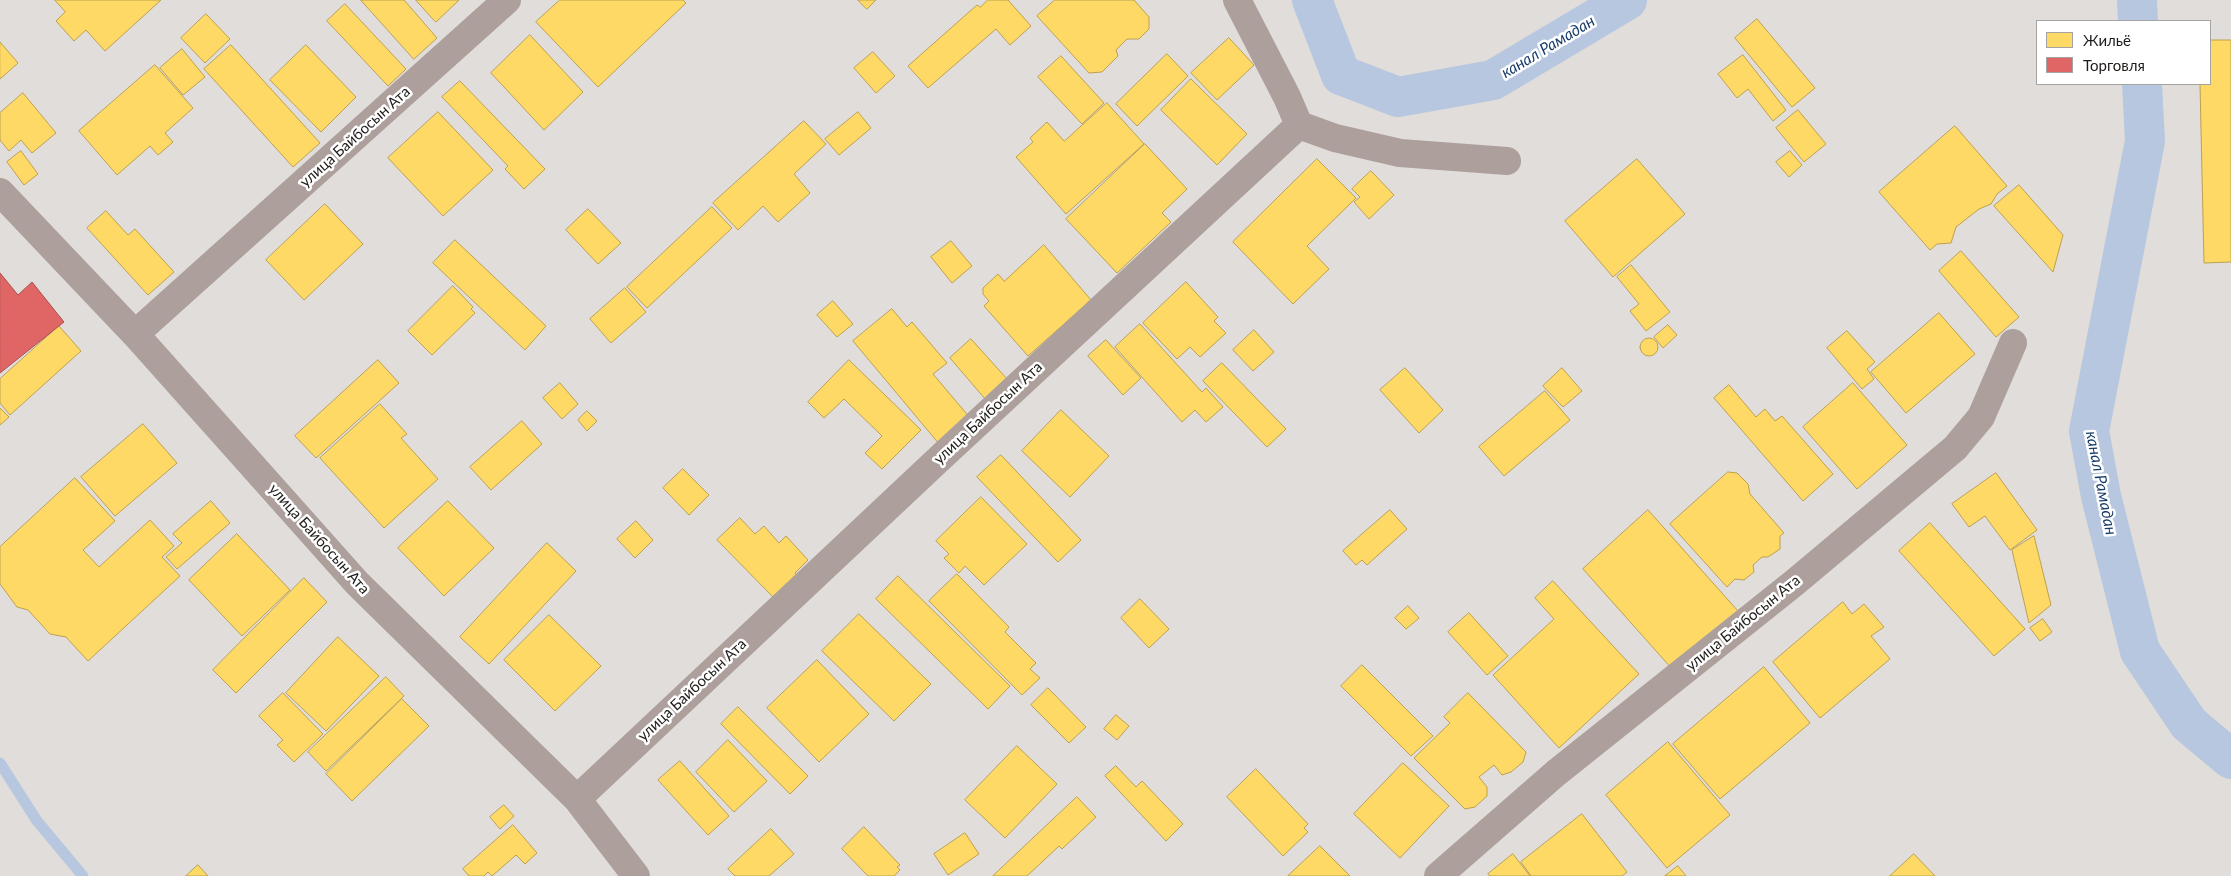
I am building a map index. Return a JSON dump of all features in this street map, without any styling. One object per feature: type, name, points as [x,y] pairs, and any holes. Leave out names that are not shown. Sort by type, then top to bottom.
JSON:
[{"type":"street","name":"улица Байбосын Ата","points":[[136,334],[507,0]]},
{"type":"street","points":[[1237,0],[1287,97],[1299,125],[1335,138],[1400,153],[1507,161]]},
{"type":"street","name":"улица Байбосын Ата","points":[[576,799],[1299,125]]},
{"type":"street","name":"улица Байбосын Ата","points":[[0,192],[136,334],[357,583],[576,799],[636,876]]},
{"type":"street","name":"улица Байбосын Ата","points":[[1438,876],[1556,773],[1794,583],[1955,448],[1980,417],[2013,343]]},
{"type":"building: Жильё","points":[[55,0],[161,0],[105,51],[86,30],[74,41],[56,21],[65,12]]},
{"type":"building: Жильё","points":[[361,0],[404,0],[437,38],[414,59]]},
{"type":"building: Жильё","points":[[416,0],[459,0],[436,22]]},
{"type":"building: Жильё","points":[[560,0],[683,0],[686,3],[598,87],[536,22]]},
{"type":"building: Жильё","points":[[858,0],[876,0],[867,9]]},
{"type":"building: Жильё","points":[[988,0],[1008,0],[1031,26],[1010,45],[996,29],[928,88],[908,66],[977,5],[980,7]]},
{"type":"building: Жильё","points":[[1055,0],[1134,0],[1149,17],[1149,29],[1139,39],[1127,39],[1116,50],[1118,56],[1102,72],[1089,73],[1037,16]]},
{"type":"building: Жильё","points":[[345,4],[406,69],[388,86],[327,21]]},
{"type":"building: Жильё","points":[[206,14],[230,39],[205,63],[181,38]]},
{"type":"building: Жильё","points":[[1757,19],[1815,88],[1792,107],[1735,38]]},
{"type":"building: Жильё","points":[[530,35],[583,92],[544,130],[491,73]]},
{"type":"building: Жильё","points":[[1229,38],[1254,65],[1217,100],[1191,73]]},
{"type":"building: Жильё","points":[[2211,40],[2231,40],[2231,262],[2204,263],[2200,85],[2211,85]]},
{"type":"building: Жильё","points":[[0,42],[18,63],[0,79]]},
{"type":"building: Жильё","points":[[231,45],[320,143],[293,167],[204,69]]},
{"type":"building: Жильё","points":[[306,45],[356,97],[321,132],[270,80]]},
{"type":"building: Жильё","points":[[182,49],[205,77],[183,95],[160,68]]},
{"type":"building: Жильё","points":[[873,52],[895,76],[876,93],[854,68]]},
{"type":"building: Жильё","points":[[1167,54],[1188,76],[1137,126],[1116,104]]},
{"type":"building: Жильё","points":[[1743,55],[1786,110],[1773,121],[1748,89],[1737,98],[1718,74]]},
{"type":"building: Жильё","points":[[1061,56],[1104,103],[1082,124],[1038,77]]},
{"type":"building: Жильё","points":[[155,65],[193,108],[165,133],[173,142],[158,155],[150,146],[117,175],[79,131]]},
{"type":"building: Жильё","points":[[1191,79],[1247,134],[1217,165],[1161,110]]},
{"type":"building: Жильё","points":[[460,81],[545,169],[524,189],[505,169],[508,166],[442,97]]},
{"type":"building: Жильё","points":[[23,93],[56,133],[32,153],[21,140],[9,151],[0,140],[0,113]]},
{"type":"building: Жильё","points":[[1107,103],[1144,144],[1066,214],[1016,157],[1033,142],[1030,138],[1047,122],[1064,141]]},
{"type":"building: Жильё","points":[[1798,110],[1826,144],[1804,162],[1776,128]]},
{"type":"building: Жильё","points":[[438,112],[493,170],[443,216],[388,158]]},
{"type":"building: Жильё","points":[[858,112],[871,128],[839,155],[825,139]]},
{"type":"building: Жильё","points":[[804,121],[826,144],[794,174],[810,193],[778,222],[763,206],[738,230],[713,203]]},
{"type":"building: Жильё","points":[[1955,126],[2007,186],[1997,194],[1991,204],[1979,209],[1956,227],[1951,243],[1937,244],[1930,250],[1879,192]]},
{"type":"building: Жильё","points":[[1145,144],[1187,189],[1162,213],[1171,222],[1117,273],[1066,219]]},
{"type":"building: Жильё","points":[[21,151],[38,174],[24,185],[7,162]]},
{"type":"building: Жильё","points":[[1790,151],[1802,165],[1789,177],[1776,162]]},
{"type":"building: Жильё","points":[[1317,159],[1356,198],[1307,246],[1329,269],[1293,304],[1233,242]]},
{"type":"building: Жильё","points":[[1637,159],[1685,214],[1613,277],[1565,221]]},
{"type":"building: Жильё","points":[[1371,171],[1394,195],[1369,219],[1354,202],[1360,197],[1352,189]]},
{"type":"building: Жильё","points":[[2019,185],[2063,235],[2053,272],[1994,206]]},
{"type":"building: Жильё","points":[[325,204],[363,244],[304,300],[266,260]]},
{"type":"building: Жильё","points":[[712,207],[732,228],[647,308],[627,287]]},
{"type":"building: Жильё","points":[[588,209],[621,243],[598,264],[566,230]]},
{"type":"building: Жильё","points":[[106,211],[128,235],[135,229],[174,272],[148,295],[87,228]]},
{"type":"building: Жильё","points":[[455,240],[546,326],[525,350],[433,263]]},
{"type":"building: Жильё","points":[[951,241],[972,266],[952,283],[931,257]]},
{"type":"building: Жильё","points":[[1044,245],[1091,300],[1028,356],[984,306],[989,301],[983,294],[983,288],[998,274],[1004,281]]},
{"type":"building: Жильё","points":[[1961,251],[2019,317],[1996,337],[1939,271]]},
{"type":"building: Жильё","points":[[1631,265],[1670,312],[1646,331],[1630,311],[1639,304],[1617,277]]},
{"type":"building: Жильё","points":[[1186,282],[1218,317],[1214,321],[1226,333],[1200,357],[1190,347],[1177,359],[1143,323]]},
{"type":"building: Жильё","points":[[453,286],[473,307],[471,309],[475,313],[432,355],[408,331]]},
{"type":"building: Жильё","points":[[625,288],[646,312],[611,343],[590,319]]},
{"type":"building: Жильё","points":[[833,301],[853,324],[837,337],[817,315]]},
{"type":"building: Жильё","points":[[892,309],[907,327],[912,322],[947,363],[933,374],[971,419],[940,445],[853,341]]},
{"type":"building: Жильё","points":[[1939,313],[1975,354],[1906,413],[1871,372]]},
{"type":"building: Жильё","points":[[1140,324],[1202,392],[1206,388],[1223,407],[1206,422],[1195,410],[1182,422],[1115,347]]},
{"type":"building: Жильё","points":[[1668,325],[1677,335],[1663,348],[1654,337]]},
{"type":"building: Жильё","points":[[59,326],[81,351],[10,415],[0,403],[0,379]]},
{"type":"building: Жильё","points":[[1254,330],[1274,352],[1253,371],[1233,350]]},
{"type":"building: Жильё","points":[[1847,331],[1875,362],[1867,369],[1874,379],[1862,389],[1827,348]]},
{"type":"building: Жильё","points":[[1649,338],[1655,341],[1658,347],[1655,353],[1649,356],[1643,353],[1640,347],[1643,341]]},
{"type":"building: Жильё","points":[[971,339],[1008,380],[986,400],[950,358]]},
{"type":"building: Жильё","points":[[1106,340],[1141,378],[1123,395],[1088,356]]},
{"type":"building: Жильё","points":[[378,360],[399,383],[316,458],[295,436]]},
{"type":"building: Жильё","points":[[849,360],[921,430],[882,469],[865,453],[882,436],[844,399],[824,418],[808,402]]},
{"type":"building: Жильё","points":[[1222,363],[1286,429],[1267,447],[1203,381]]},
{"type":"building: Жильё","points":[[1405,368],[1443,410],[1419,433],[1380,390]]},
{"type":"building: Жильё","points":[[1562,368],[1582,391],[1563,407],[1543,386]]},
{"type":"building: Жильё","points":[[560,383],[578,404],[562,419],[543,398]]},
{"type":"building: Жильё","points":[[1853,383],[1907,445],[1857,489],[1803,427]]},
{"type":"building: Жильё","points":[[1729,385],[1756,417],[1765,409],[1775,421],[1782,416],[1833,474],[1803,501],[1714,398]]},
{"type":"building: Жильё","points":[[1545,391],[1570,420],[1504,476],[1479,447]]},
{"type":"building: Жильё","points":[[380,404],[407,434],[401,438],[438,479],[384,528],[320,458]]},
{"type":"building: Жильё","points":[[0,408],[9,417],[0,425]]},
{"type":"building: Жильё","points":[[1061,410],[1109,456],[1070,497],[1022,451]]},
{"type":"building: Жильё","points":[[587,411],[597,421],[587,431],[578,420]]},
{"type":"building: Жильё","points":[[522,421],[542,444],[491,490],[470,467]]},
{"type":"building: Жильё","points":[[143,424],[177,463],[115,516],[81,477]]},
{"type":"building: Жильё","points":[[1001,455],[1081,540],[1058,562],[977,477]]},
{"type":"building: Жильё","points":[[683,469],[709,495],[689,515],[663,488]]},
{"type":"building: Жильё","points":[[1728,472],[1737,473],[1748,484],[1750,494],[1784,533],[1780,536],[1780,549],[1768,557],[1762,557],[1753,565],[1754,572],[1744,580],[1735,579],[1727,587],[1670,524]]},
{"type":"building: Жильё","points":[[1996,473],[2037,530],[2010,550],[1985,516],[1969,527],[1952,504]]},
{"type":"building: Жильё","points":[[75,478],[115,521],[83,550],[99,567],[150,520],[174,546],[162,557],[180,576],[88,661],[66,637],[50,634],[28,610],[17,607],[0,584],[0,547]]},
{"type":"building: Жильё","points":[[981,497],[1027,544],[984,585],[965,566],[959,573],[944,558],[949,554],[936,541]]},
{"type":"building: Жильё","points":[[211,501],[230,523],[177,569],[166,557],[182,543],[173,534]]},
{"type":"building: Жильё","points":[[448,501],[494,548],[444,596],[398,548]]},
{"type":"building: Жильё","points":[[1390,510],[1407,529],[1367,565],[1362,560],[1356,565],[1343,551]]},
{"type":"building: Жильё","points":[[1648,510],[1738,611],[1673,670],[1583,569]]},
{"type":"building: Жильё","points":[[740,518],[755,534],[764,526],[779,543],[786,536],[808,560],[795,573],[798,576],[774,598],[717,540]]},
{"type":"building: Жильё","points":[[636,521],[653,540],[635,558],[617,539]]},
{"type":"building: Жильё","points":[[1930,523],[2025,629],[1994,656],[1899,551]]},
{"type":"building: Жильё","points":[[237,534],[290,590],[242,636],[189,580]]},
{"type":"building: Жильё","points":[[2034,536],[2051,605],[2029,623],[2012,550]]},
{"type":"building: Жильё","points":[[547,543],[576,571],[489,664],[460,637]]},
{"type":"building: Жильё","points":[[957,574],[1009,627],[1005,632],[1036,663],[1030,669],[1040,678],[1022,695],[929,601]]},
{"type":"building: Жильё","points":[[898,576],[1010,686],[988,709],[876,599]]},
{"type":"building: Жильё","points":[[304,578],[327,602],[236,693],[213,670]]},
{"type":"building: Жильё","points":[[1553,581],[1639,674],[1559,748],[1493,675],[1554,619],[1535,598]]},
{"type":"building: Жильё","points":[[1140,599],[1169,629],[1149,648],[1121,618]]},
{"type":"building: Жильё","points":[[1843,602],[1852,614],[1864,604],[1884,627],[1871,636],[1890,659],[1820,718],[1773,662]]},
{"type":"building: Жильё","points":[[1408,606],[1419,618],[1406,629],[1395,618]]},
{"type":"building: Жильё","points":[[1469,613],[1508,656],[1487,675],[1448,632]]},
{"type":"building: Жильё","points":[[859,614],[931,684],[894,721],[822,651]]},
{"type":"building: Жильё","points":[[549,615],[601,666],[555,711],[504,660]]},
{"type":"building: Жильё","points":[[2043,619],[2052,632],[2040,641],[2030,628]]},
{"type":"building: Жильё","points":[[338,637],[379,676],[326,731],[286,693]]},
{"type":"building: Жильё","points":[[817,660],[869,714],[819,762],[767,708]]},
{"type":"building: Жильё","points":[[1362,665],[1433,736],[1411,756],[1341,686]]},
{"type":"building: Жильё","points":[[1764,667],[1810,723],[1720,799],[1673,744]]},
{"type":"building: Жильё","points":[[386,677],[404,696],[326,771],[308,752]]},
{"type":"building: Жильё","points":[[1048,688],[1086,727],[1069,743],[1031,705]]},
{"type":"building: Жильё","points":[[283,693],[323,734],[294,762],[277,745],[283,740],[259,716]]},
{"type":"building: Жильё","points":[[1468,693],[1526,752],[1523,762],[1511,772],[1502,775],[1494,765],[1479,777],[1487,787],[1487,796],[1475,807],[1465,809],[1414,758],[1450,723],[1444,717]]},
{"type":"building: Жильё","points":[[402,699],[429,726],[352,801],[326,774]]},
{"type":"building: Жильё","points":[[738,707],[808,776],[790,794],[721,724]]},
{"type":"building: Жильё","points":[[1116,715],[1129,726],[1117,740],[1104,729]]},
{"type":"building: Жильё","points":[[728,740],[767,781],[734,812],[696,772]]},
{"type":"building: Жильё","points":[[1668,742],[1730,815],[1667,868],[1606,795]]},
{"type":"building: Жильё","points":[[1017,746],[1057,784],[1005,838],[965,800]]},
{"type":"building: Жильё","points":[[680,761],[729,816],[708,835],[658,780]]},
{"type":"building: Жильё","points":[[1403,763],[1449,806],[1400,858],[1354,814]]},
{"type":"building: Жильё","points":[[1116,766],[1136,787],[1142,781],[1183,824],[1166,841],[1105,776]]},
{"type":"building: Жильё","points":[[1256,769],[1308,824],[1304,828],[1308,832],[1283,856],[1227,797]]},
{"type":"building: Жильё","points":[[1077,797],[1096,817],[1062,849],[1059,846],[1027,876],[993,876]]},
{"type":"building: Жильё","points":[[504,805],[514,816],[500,829],[490,817]]},
{"type":"building: Жильё","points":[[1582,814],[1627,872],[1622,876],[1531,876],[1521,862]]},
{"type":"building: Жильё","points":[[513,825],[537,853],[525,864],[516,855],[492,876],[488,872],[484,876],[469,876],[463,869]]},
{"type":"building: Жильё","points":[[864,827],[900,865],[897,867],[900,870],[894,876],[868,876],[842,849]]},
{"type":"building: Жильё","points":[[771,829],[794,854],[769,876],[735,876],[728,869]]},
{"type":"building: Жильё","points":[[965,833],[979,854],[948,875],[934,854]]},
{"type":"building: Жильё","points":[[1320,846],[1350,876],[1288,876]]},
{"type":"building: Жильё","points":[[1513,854],[1530,876],[1490,876],[1488,874]]},
{"type":"building: Жильё","points":[[1914,854],[1935,876],[1890,876]]},
{"type":"building: Жильё","points":[[198,865],[208,876],[186,876]]},
{"type":"building: Жильё","points":[[1678,866],[1686,876],[1665,876]]},
{"type":"building: Торговля","points":[[0,273],[18,295],[32,282],[64,322],[0,373]]},
{"type":"waterway","name":"канал Рамадан","points":[[1312,0],[1341,75],[1398,97],[1493,80],[1627,0]]},
{"type":"waterway","name":"канал Рамадан","points":[[2137,0],[2138,20]]},
{"type":"waterway","name":"канал Рамадан","points":[[2142,85],[2145,141],[2089,431],[2101,496],[2140,651],[2189,724],[2231,759]]},
{"type":"waterway","points":[[0,763],[37,821],[83,876]]}]
